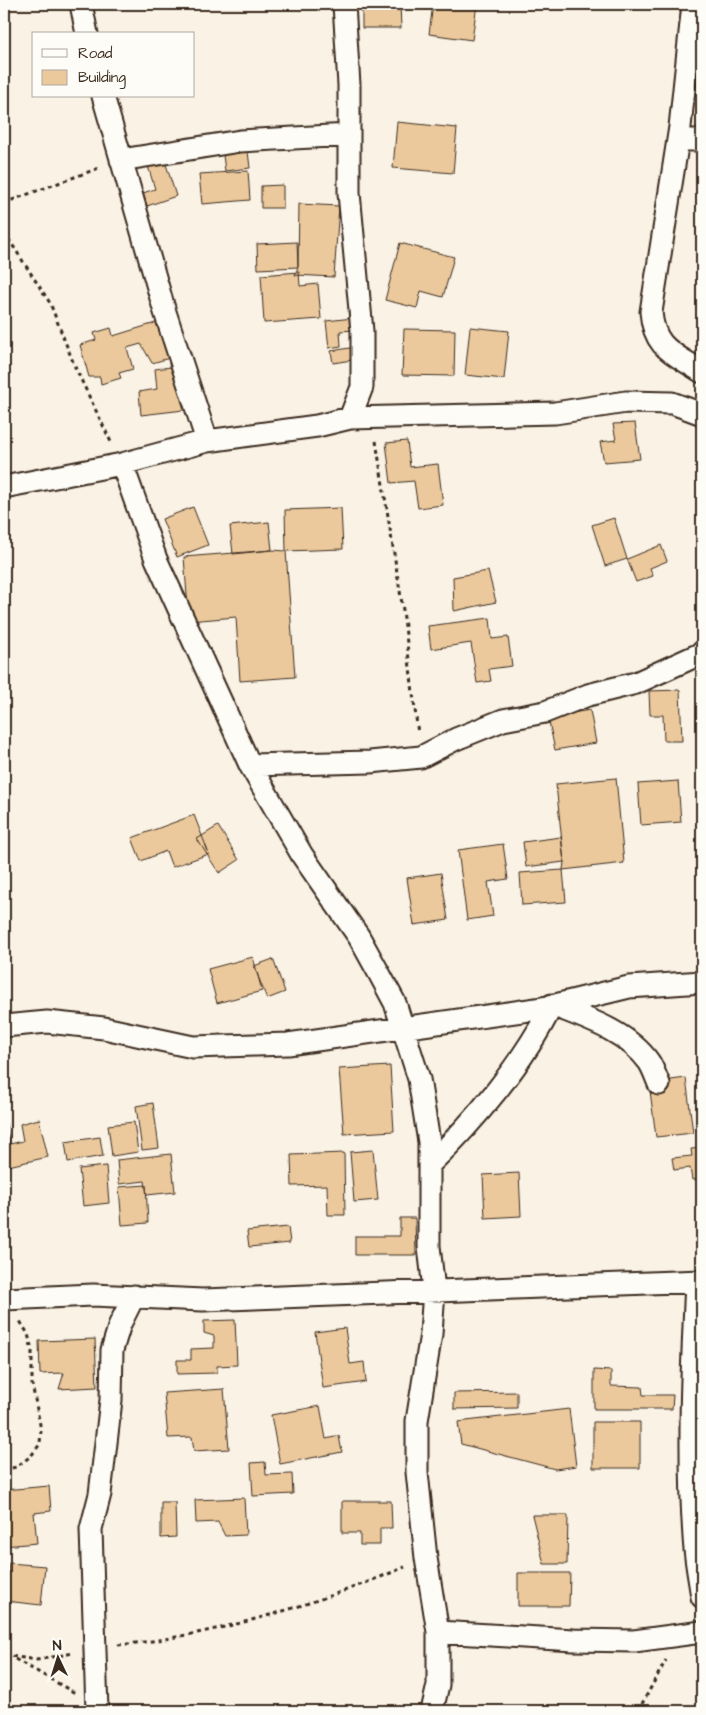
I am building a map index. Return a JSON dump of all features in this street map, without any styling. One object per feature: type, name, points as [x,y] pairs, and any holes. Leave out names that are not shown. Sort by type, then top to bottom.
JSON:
[{"type":"street","points":[[81,4],[87,32]]},
{"type":"street","points":[[344,4],[349,85],[349,193],[362,332],[363,367],[362,387],[350,418]]},
{"type":"street","points":[[693,4],[678,140],[653,299],[652,326],[656,338],[666,348],[702,372]]},
{"type":"street","points":[[104,98],[165,312],[208,441]]},
{"type":"street","points":[[121,160],[240,141],[349,136]]},
{"type":"street","points":[[678,140],[702,140]]},
{"type":"street","points":[[4,487],[122,464],[208,441],[317,426],[350,418],[555,413],[626,402],[672,403],[702,414]]},
{"type":"street","points":[[122,464],[156,559],[250,765],[302,855],[359,937],[395,1003],[419,1079],[429,1142],[429,1246],[434,1290],[431,1334],[417,1420],[417,1472],[426,1558],[438,1632],[438,1685],[432,1711]]},
{"type":"street","points":[[250,765],[370,762],[421,757],[456,739],[504,720],[546,712],[588,695],[636,683],[702,653]]},
{"type":"street","points":[[4,1026],[47,1022],[104,1028],[193,1047],[288,1044],[404,1029],[552,1006],[629,987],[702,982]]},
{"type":"street","points":[[552,1006],[599,1024],[629,1042],[650,1062],[659,1084]]},
{"type":"street","points":[[429,1165],[465,1131],[540,1031],[552,1006]]},
{"type":"street","points":[[5,1299],[134,1296],[203,1300],[699,1281],[692,1385],[692,1493],[694,1539],[702,1597]]},
{"type":"street","points":[[97,1705],[91,1529],[100,1494],[111,1400],[112,1350],[120,1324],[134,1296]]},
{"type":"street","points":[[438,1632],[574,1640],[634,1641],[702,1632]]},
{"type":"path","points":[[4,203],[121,160]]},
{"type":"path","points":[[4,232],[50,303],[75,367],[122,464]]},
{"type":"path","points":[[372,418],[404,610],[421,757]]},
{"type":"path","points":[[4,1470],[16,1467],[31,1456],[40,1444],[42,1430],[32,1384],[32,1350],[28,1334],[5,1299]]},
{"type":"path","points":[[12,1658],[37,1660],[94,1647],[145,1642],[278,1613],[364,1584],[426,1558]]},
{"type":"path","points":[[638,1711],[680,1635]]},
{"type":"path","points":[[4,1655],[97,1705]]},
{"type":"building","points":[[362,4],[400,4],[401,28],[362,28]]},
{"type":"building","points":[[433,4],[477,4],[472,40],[429,34]]},
{"type":"building","points":[[397,122],[457,128],[453,173],[393,168]]},
{"type":"building","points":[[246,135],[250,168],[225,171],[221,139]]},
{"type":"building","points":[[164,158],[176,196],[147,206],[143,193],[155,189],[147,163]]},
{"type":"building","points":[[248,171],[250,200],[202,204],[199,174]]},
{"type":"building","points":[[283,185],[283,208],[261,208],[261,186]]},
{"type":"building","points":[[299,204],[339,206],[334,277],[295,275],[298,267]]},
{"type":"building","points":[[297,242],[298,267],[258,269],[257,244]]},
{"type":"building","points":[[400,243],[454,257],[443,297],[421,291],[417,308],[385,300]]},
{"type":"building","points":[[299,272],[300,286],[318,284],[321,319],[264,323],[261,275]]},
{"type":"building","points":[[353,318],[355,330],[340,331],[341,346],[329,348],[326,321]]},
{"type":"building","points":[[162,321],[173,357],[152,363],[141,344],[127,348],[133,369],[119,373],[121,378],[101,384],[100,377],[89,377],[80,345],[96,340],[94,333],[111,328],[113,336]]},
{"type":"building","points":[[470,327],[509,331],[504,379],[465,375]]},
{"type":"building","points":[[404,329],[455,330],[454,376],[402,375]]},
{"type":"building","points":[[356,347],[358,359],[333,363],[331,351]]},
{"type":"building","points":[[179,366],[184,410],[141,415],[139,392],[157,389],[155,369]]},
{"type":"building","points":[[635,423],[640,459],[604,462],[600,442],[616,440],[613,424]]},
{"type":"building","points":[[407,441],[410,467],[438,464],[443,505],[418,508],[414,481],[391,483],[386,443]]},
{"type":"building","points":[[193,507],[208,545],[177,557],[162,519]]},
{"type":"building","points":[[341,508],[343,549],[286,551],[285,510]]},
{"type":"building","points":[[614,518],[627,559],[605,566],[592,525]]},
{"type":"building","points":[[269,522],[272,550],[233,554],[230,526]]},
{"type":"building","points":[[702,538],[702,562],[698,539]]},
{"type":"building","points":[[661,545],[667,561],[650,568],[653,576],[636,582],[627,559]]},
{"type":"building","points":[[272,550],[286,551],[295,677],[240,681],[236,617],[189,621],[184,557]]},
{"type":"building","points":[[488,571],[496,602],[454,611],[453,577]]},
{"type":"building","points":[[490,618],[492,639],[508,637],[512,666],[489,669],[491,681],[477,683],[471,643],[431,649],[428,626]]},
{"type":"building","points":[[680,690],[682,741],[664,741],[663,715],[650,715],[649,691]]},
{"type":"building","points":[[590,710],[596,743],[555,750],[548,717]]},
{"type":"building","points":[[616,778],[624,863],[563,870],[564,862],[556,784]]},
{"type":"building","points":[[678,781],[681,822],[641,825],[638,784]]},
{"type":"building","points":[[194,815],[209,854],[172,867],[166,851],[141,861],[132,838]]},
{"type":"building","points":[[218,826],[239,860],[219,873],[197,839]]},
{"type":"building","points":[[561,837],[564,862],[526,867],[523,842]]},
{"type":"building","points":[[503,844],[508,879],[488,882],[493,916],[467,920],[458,850]]},
{"type":"building","points":[[563,870],[566,902],[522,905],[520,873]]},
{"type":"building","points":[[441,873],[448,920],[414,925],[407,878]]},
{"type":"building","points":[[253,957],[262,991],[217,1003],[208,969]]},
{"type":"building","points":[[273,959],[285,992],[267,999],[254,966]]},
{"type":"building","points":[[390,1066],[394,1131],[344,1134],[339,1069]]},
{"type":"building","points":[[686,1078],[693,1133],[656,1137],[649,1083]]},
{"type":"building","points":[[153,1103],[159,1148],[142,1150],[136,1106]]},
{"type":"building","points":[[4,1115],[10,1144],[23,1141],[20,1124],[39,1119],[48,1157],[4,1167]]},
{"type":"building","points":[[134,1122],[138,1152],[112,1156],[108,1125]]},
{"type":"building","points":[[100,1137],[103,1156],[68,1162],[65,1142]]},
{"type":"building","points":[[702,1148],[702,1179],[692,1180],[690,1168],[674,1170],[672,1158],[692,1156],[691,1149]]},
{"type":"building","points":[[373,1150],[378,1200],[354,1202],[350,1152]]},
{"type":"building","points":[[344,1153],[345,1215],[328,1215],[327,1185],[292,1186],[291,1155]]},
{"type":"building","points":[[171,1154],[175,1192],[147,1195],[145,1181],[119,1184],[117,1160]]},
{"type":"building","points":[[106,1166],[109,1203],[83,1206],[79,1169]]},
{"type":"building","points":[[519,1173],[521,1216],[485,1218],[483,1175]]},
{"type":"building","points":[[146,1185],[148,1223],[122,1225],[119,1187]]},
{"type":"building","points":[[400,1218],[415,1218],[416,1255],[355,1255],[355,1236],[400,1236]]},
{"type":"building","points":[[288,1227],[290,1243],[249,1247],[247,1231]]},
{"type":"building","points":[[235,1320],[237,1365],[217,1366],[217,1373],[177,1374],[177,1360],[191,1360],[191,1349],[214,1348],[214,1336],[204,1333],[204,1321]]},
{"type":"building","points":[[345,1328],[350,1364],[364,1362],[366,1382],[323,1388],[315,1332]]},
{"type":"building","points":[[95,1339],[97,1387],[59,1389],[64,1373],[40,1374],[39,1341]]},
{"type":"building","points":[[594,1370],[611,1371],[611,1386],[642,1387],[643,1395],[673,1395],[672,1409],[594,1409]]},
{"type":"building","points":[[224,1389],[229,1449],[194,1451],[192,1437],[168,1438],[164,1393]]},
{"type":"building","points":[[517,1392],[517,1408],[454,1409],[454,1393]]},
{"type":"building","points":[[320,1406],[326,1439],[339,1436],[342,1452],[280,1464],[271,1415]]},
{"type":"building","points":[[569,1409],[576,1466],[555,1469],[461,1444],[458,1422]]},
{"type":"building","points":[[593,1422],[640,1422],[640,1468],[593,1468]]},
{"type":"building","points":[[265,1462],[266,1475],[292,1474],[293,1494],[253,1496],[251,1463]]},
{"type":"building","points":[[49,1486],[51,1511],[34,1513],[37,1543],[4,1546],[4,1490]]},
{"type":"building","points":[[244,1498],[246,1535],[225,1536],[218,1522],[196,1523],[195,1500]]},
{"type":"building","points":[[342,1501],[391,1501],[392,1528],[380,1528],[380,1545],[360,1545],[360,1533],[342,1533]]},
{"type":"building","points":[[161,1502],[175,1502],[176,1537],[161,1538]]},
{"type":"building","points":[[532,1515],[568,1515],[567,1564],[544,1564]]},
{"type":"building","points":[[9,1563],[45,1566],[41,1605],[5,1601]]},
{"type":"building","points":[[518,1573],[570,1573],[569,1606],[518,1606]]}]
